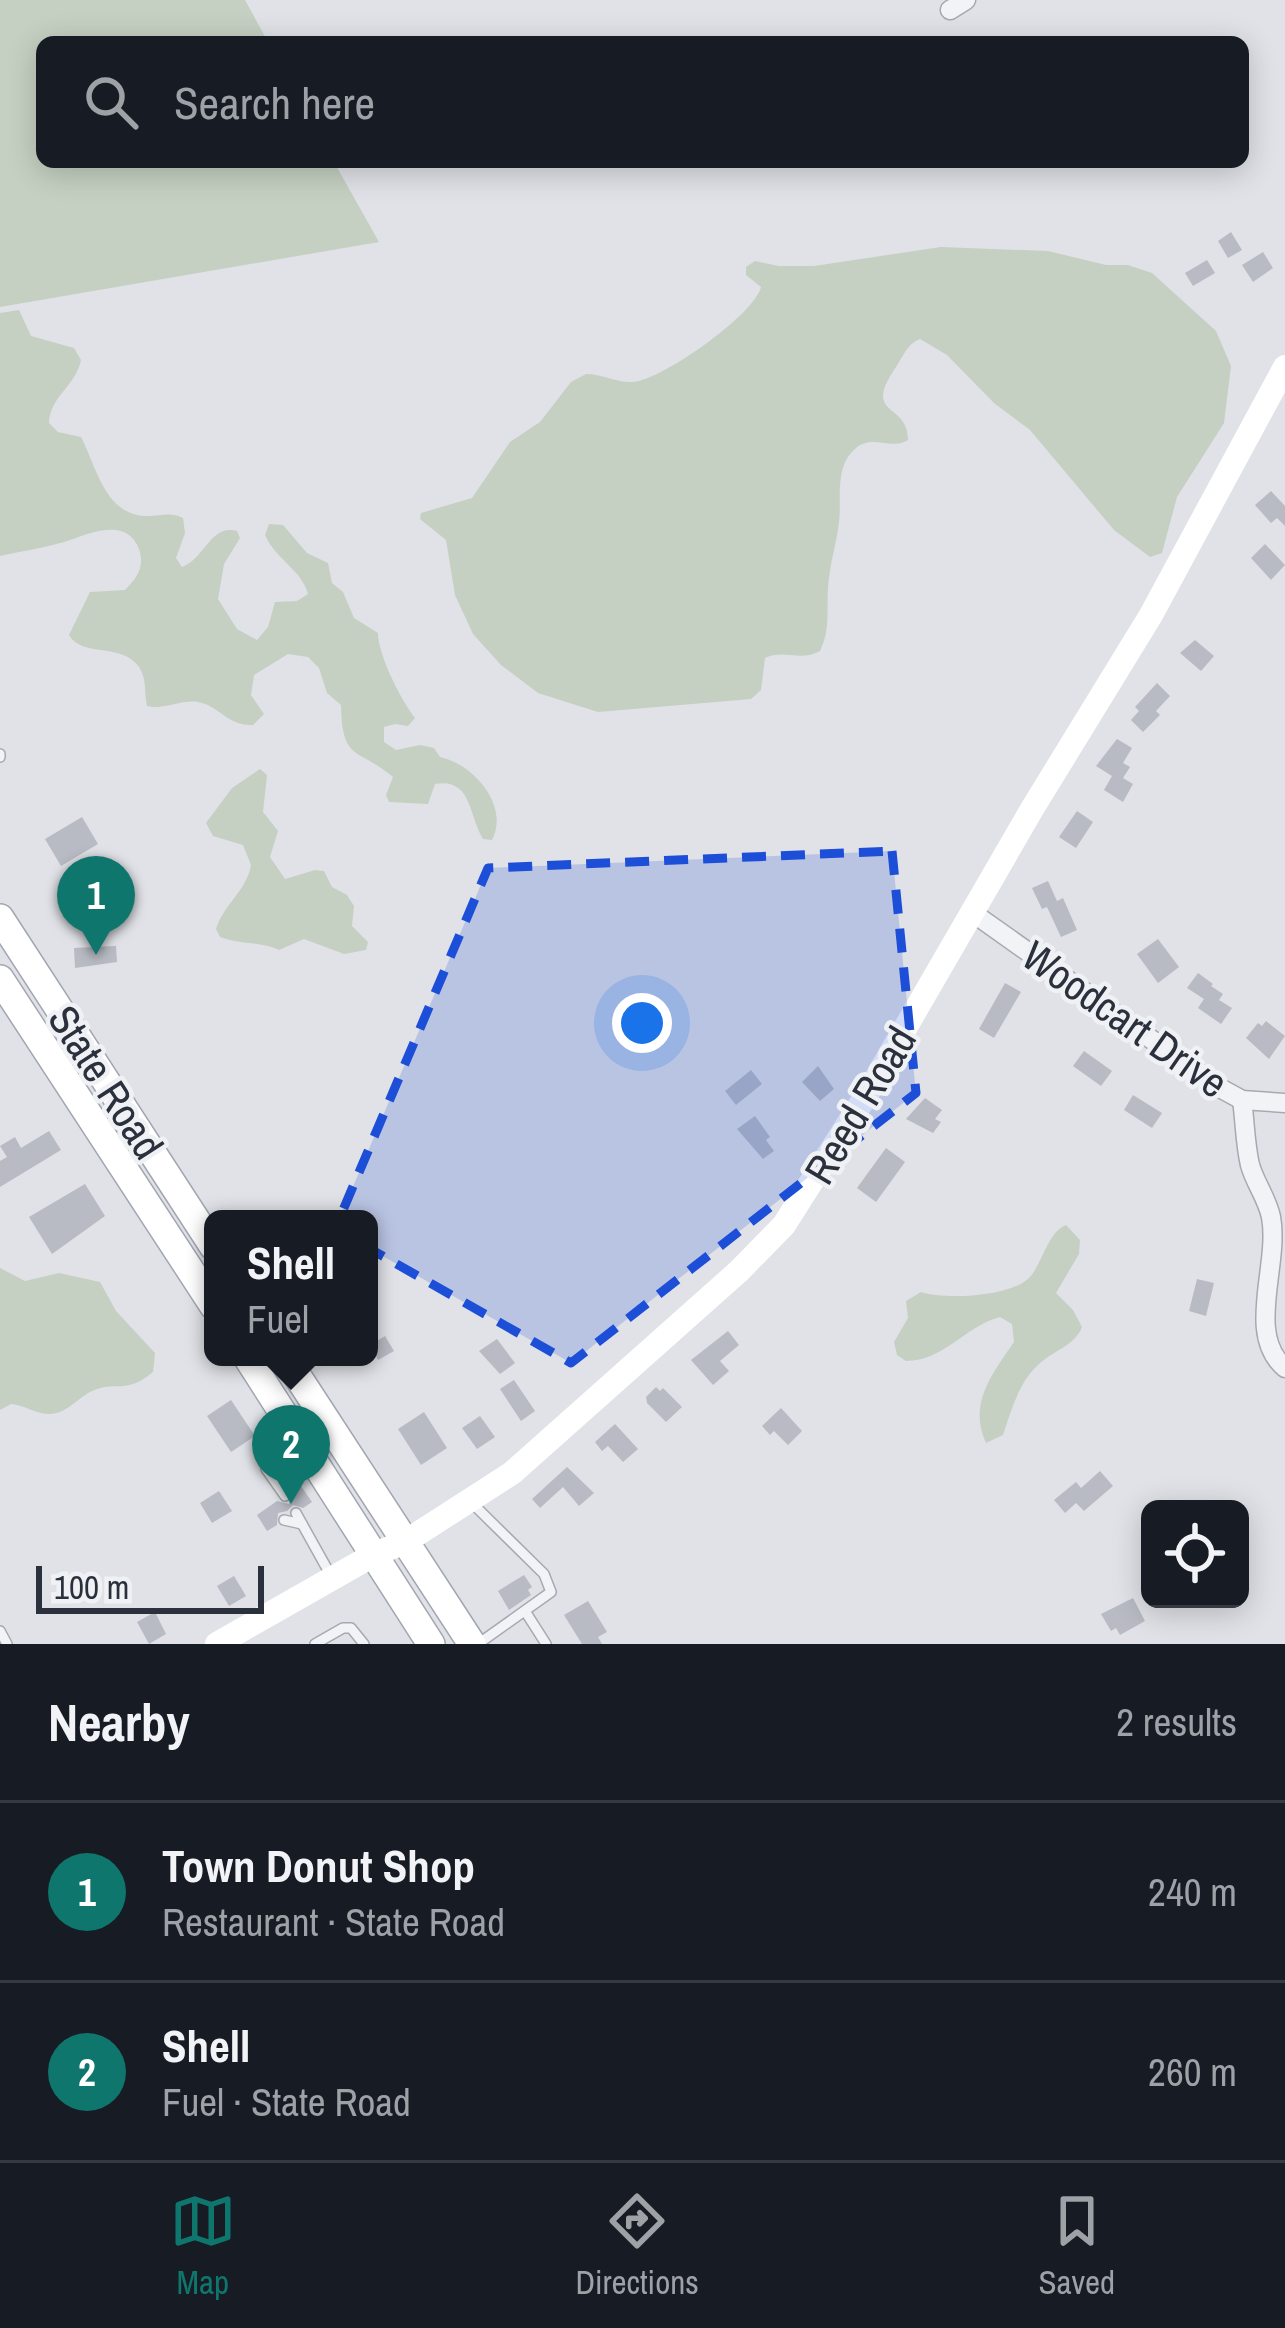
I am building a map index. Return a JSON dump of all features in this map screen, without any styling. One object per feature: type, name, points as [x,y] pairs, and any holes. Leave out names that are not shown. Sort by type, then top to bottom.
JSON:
[{"type":"main road","name":"State Road","points":[[0,918],[204,1232]]},
{"type":"main road","name":"State Road","points":[[0,979],[204,1292]]},
{"type":"main road","points":[[253,1366],[431,1644]]},
{"type":"main road","points":[[291,1366],[475,1644]]},
{"type":"street","name":"Reed Road","points":[[222,1643],[375,1554],[405,1542],[512,1473],[739,1271],[784,1225],[857,1111],[1151,614],[1285,367]]},
{"type":"street","name":"Woodcart Drive","points":[[974,913],[1242,1100],[1285,1103]]},
{"type":"street","points":[[1242,1100],[1250,1162],[1271,1217],[1273,1252],[1264,1330],[1274,1359],[1285,1368]]},
{"type":"lane","points":[[274,1503],[286,1491],[266,1469],[303,1444]]},
{"type":"lane","points":[[470,1501],[544,1574],[551,1592],[475,1644]]},
{"type":"lane","points":[[300,1510],[302,1524],[332,1579]]},
{"type":"lane","points":[[284,1520],[302,1524]]},
{"type":"lane","points":[[525,1611],[546,1644]]},
{"type":"lane","points":[[315,1644],[351,1628],[364,1644]]},
{"type":"lane","points":[[0,1631],[8,1644]]},
{"type":"highlighted area","points":[[892,851],[916,1093],[571,1363],[335,1229],[488,868]]},
{"type":"green space","points":[[0,0],[245,0],[265,36],[36,36],[36,168],[337,168],[379,242],[0,307]]},
{"type":"green space","points":[[941,247],[1048,251],[1106,265],[1128,265],[1152,273],[1216,331],[1231,366],[1224,423],[1177,497],[1162,553],[1150,557],[1114,530],[1030,430],[994,403],[947,355],[920,339],[906,350],[883,394],[884,402],[906,428],[908,440],[861,444],[844,465],[820,651],[765,658],[761,690],[751,699],[598,712],[538,693],[501,665],[473,634],[455,595],[446,540],[420,519],[421,513],[472,498],[510,442],[540,422],[571,382],[586,374],[633,382],[684,358],[725,329],[755,299],[761,287],[746,275],[746,267],[755,261],[814,266]]},
{"type":"green space","points":[[19,310],[31,336],[74,348],[81,360],[54,405],[49,423],[58,432],[81,437],[111,498],[131,513],[183,518],[185,533],[176,558],[182,567],[220,533],[237,531],[240,538],[224,564],[218,599],[237,629],[257,640],[268,627],[275,602],[297,601],[308,594],[270,544],[265,535],[269,524],[283,525],[307,553],[328,563],[332,583],[343,592],[354,618],[378,633],[391,677],[415,718],[408,726],[384,727],[384,742],[396,750],[420,745],[434,748],[440,757],[476,777],[496,813],[492,840],[483,839],[467,800],[456,787],[435,784],[428,804],[389,802],[386,795],[393,777],[348,745],[341,705],[327,693],[319,668],[308,657],[288,654],[254,675],[251,695],[264,714],[253,725],[198,702],[147,706],[143,676],[132,659],[75,642],[69,635],[90,592],[125,590],[139,572],[141,555],[125,533],[105,530],[0,556],[0,313]]},
{"type":"green space","points":[[260,769],[267,775],[263,812],[278,831],[270,857],[285,879],[324,871],[332,887],[347,895],[354,906],[352,926],[368,942],[366,950],[344,954],[304,939],[279,950],[220,937],[216,929],[251,865],[243,845],[213,836],[206,823],[232,788]]},
{"type":"green space","points":[[1066,1225],[1080,1240],[1079,1254],[1056,1293],[1082,1327],[1074,1339],[1031,1372],[1003,1435],[986,1443],[981,1402],[1014,1342],[1012,1324],[1000,1317],[987,1321],[932,1355],[906,1361],[897,1355],[894,1342],[908,1318],[906,1301],[921,1292],[978,1295],[1021,1284]]},
{"type":"green space","points":[[0,1268],[25,1281],[59,1273],[100,1282],[116,1311],[155,1353],[153,1372],[134,1383],[90,1392],[54,1414],[11,1404],[0,1410]]},
{"type":"building","points":[[1231,232],[1242,250],[1228,258],[1218,241]]},
{"type":"building","points":[[1263,252],[1273,268],[1253,282],[1242,265]]},
{"type":"building","points":[[1207,260],[1215,273],[1193,286],[1185,273]]},
{"type":"building","points":[[1271,491],[1285,506],[1285,526],[1277,518],[1271,523],[1255,505]]},
{"type":"building","points":[[1265,544],[1285,565],[1271,580],[1251,558]]},
{"type":"building","points":[[1195,640],[1214,656],[1201,671],[1180,653]]},
{"type":"building","points":[[1157,683],[1170,696],[1143,732],[1131,720],[1139,711],[1135,707]]},
{"type":"building","points":[[1117,739],[1132,748],[1123,763],[1130,767],[1123,778],[1133,784],[1123,802],[1104,790],[1112,776],[1096,766]]},
{"type":"building","points":[[1077,811],[1093,822],[1076,848],[1059,837]]},
{"type":"building","points":[[82,817],[98,844],[61,866],[45,839]]},
{"type":"building","points":[[1048,881],[1057,901],[1063,898],[1077,930],[1061,937],[1032,888]]},
{"type":"building","points":[[1158,939],[1179,967],[1158,983],[1137,954]]},
{"type":"building","points":[[116,946],[117,962],[75,968],[74,948]]},
{"type":"building","points":[[1198,973],[1223,994],[1219,1000],[1232,1008],[1221,1024],[1198,1008],[1204,999],[1187,988]]},
{"type":"building","points":[[1005,983],[1021,992],[994,1038],[979,1029]]},
{"type":"building","points":[[1266,1021],[1285,1036],[1269,1059],[1246,1038],[1258,1023],[1262,1026]]},
{"type":"building","points":[[1084,1051],[1112,1071],[1101,1086],[1073,1066]]},
{"type":"building","points":[[818,1066],[834,1089],[820,1101],[802,1082]]},
{"type":"building","points":[[751,1070],[762,1084],[736,1105],[725,1091]]},
{"type":"building","points":[[1133,1095],[1162,1113],[1152,1128],[1124,1110]]},
{"type":"building","points":[[925,1098],[942,1110],[933,1133],[906,1119]]},
{"type":"building","points":[[755,1116],[774,1151],[763,1159],[737,1129]]},
{"type":"building","points":[[49,1131],[61,1150],[0,1187],[0,1161],[7,1157],[0,1146],[15,1137],[21,1148]]},
{"type":"building","points":[[886,1148],[905,1162],[876,1202],[857,1188]]},
{"type":"building","points":[[85,1184],[105,1216],[52,1254],[29,1217]]},
{"type":"building","points":[[1197,1279],[1214,1283],[1206,1316],[1189,1311]]},
{"type":"building","points":[[728,1331],[739,1345],[720,1361],[729,1371],[713,1385],[691,1360]]},
{"type":"building","points":[[385,1336],[394,1351],[378,1360],[378,1340]]},
{"type":"building","points":[[497,1339],[515,1363],[500,1374],[479,1351]]},
{"type":"building","points":[[514,1380],[535,1411],[521,1421],[500,1389]]},
{"type":"building","points":[[656,1387],[682,1407],[666,1422],[647,1403],[646,1397]]},
{"type":"building","points":[[231,1400],[255,1436],[231,1452],[207,1416]]},
{"type":"building","points":[[781,1408],[802,1431],[788,1445],[762,1426]]},
{"type":"building","points":[[424,1412],[447,1448],[421,1465],[398,1429]]},
{"type":"building","points":[[480,1416],[495,1437],[477,1449],[462,1428]]},
{"type":"building","points":[[615,1424],[638,1449],[623,1462],[608,1446],[602,1451],[595,1442]]},
{"type":"building","points":[[567,1467],[594,1493],[579,1506],[563,1487],[540,1508],[532,1499]]},
{"type":"building","points":[[1100,1471],[1113,1486],[1084,1511],[1076,1503],[1065,1513],[1054,1500],[1076,1482],[1081,1488]]},
{"type":"building","points":[[301,1486],[312,1502],[278,1513],[277,1525],[267,1531],[257,1515],[277,1501],[289,1504],[293,1491]]},
{"type":"building","points":[[219,1491],[232,1511],[212,1523],[200,1503]]},
{"type":"building","points":[[524,1575],[531,1595],[509,1610],[498,1591]]},
{"type":"building","points":[[234,1576],[246,1596],[229,1606],[217,1586]]},
{"type":"building","points":[[1133,1598],[1145,1621],[1120,1635],[1116,1628],[1111,1631],[1101,1614]]},
{"type":"building","points":[[588,1601],[607,1632],[598,1637],[602,1644],[582,1644],[564,1615]]},
{"type":"building","points":[[155,1612],[166,1634],[149,1644],[137,1622]]},
{"type":"place","name":"Town Donut Shop","points":[[96,955]]},
{"type":"place","name":"Shell","points":[[291,1504]]}]
